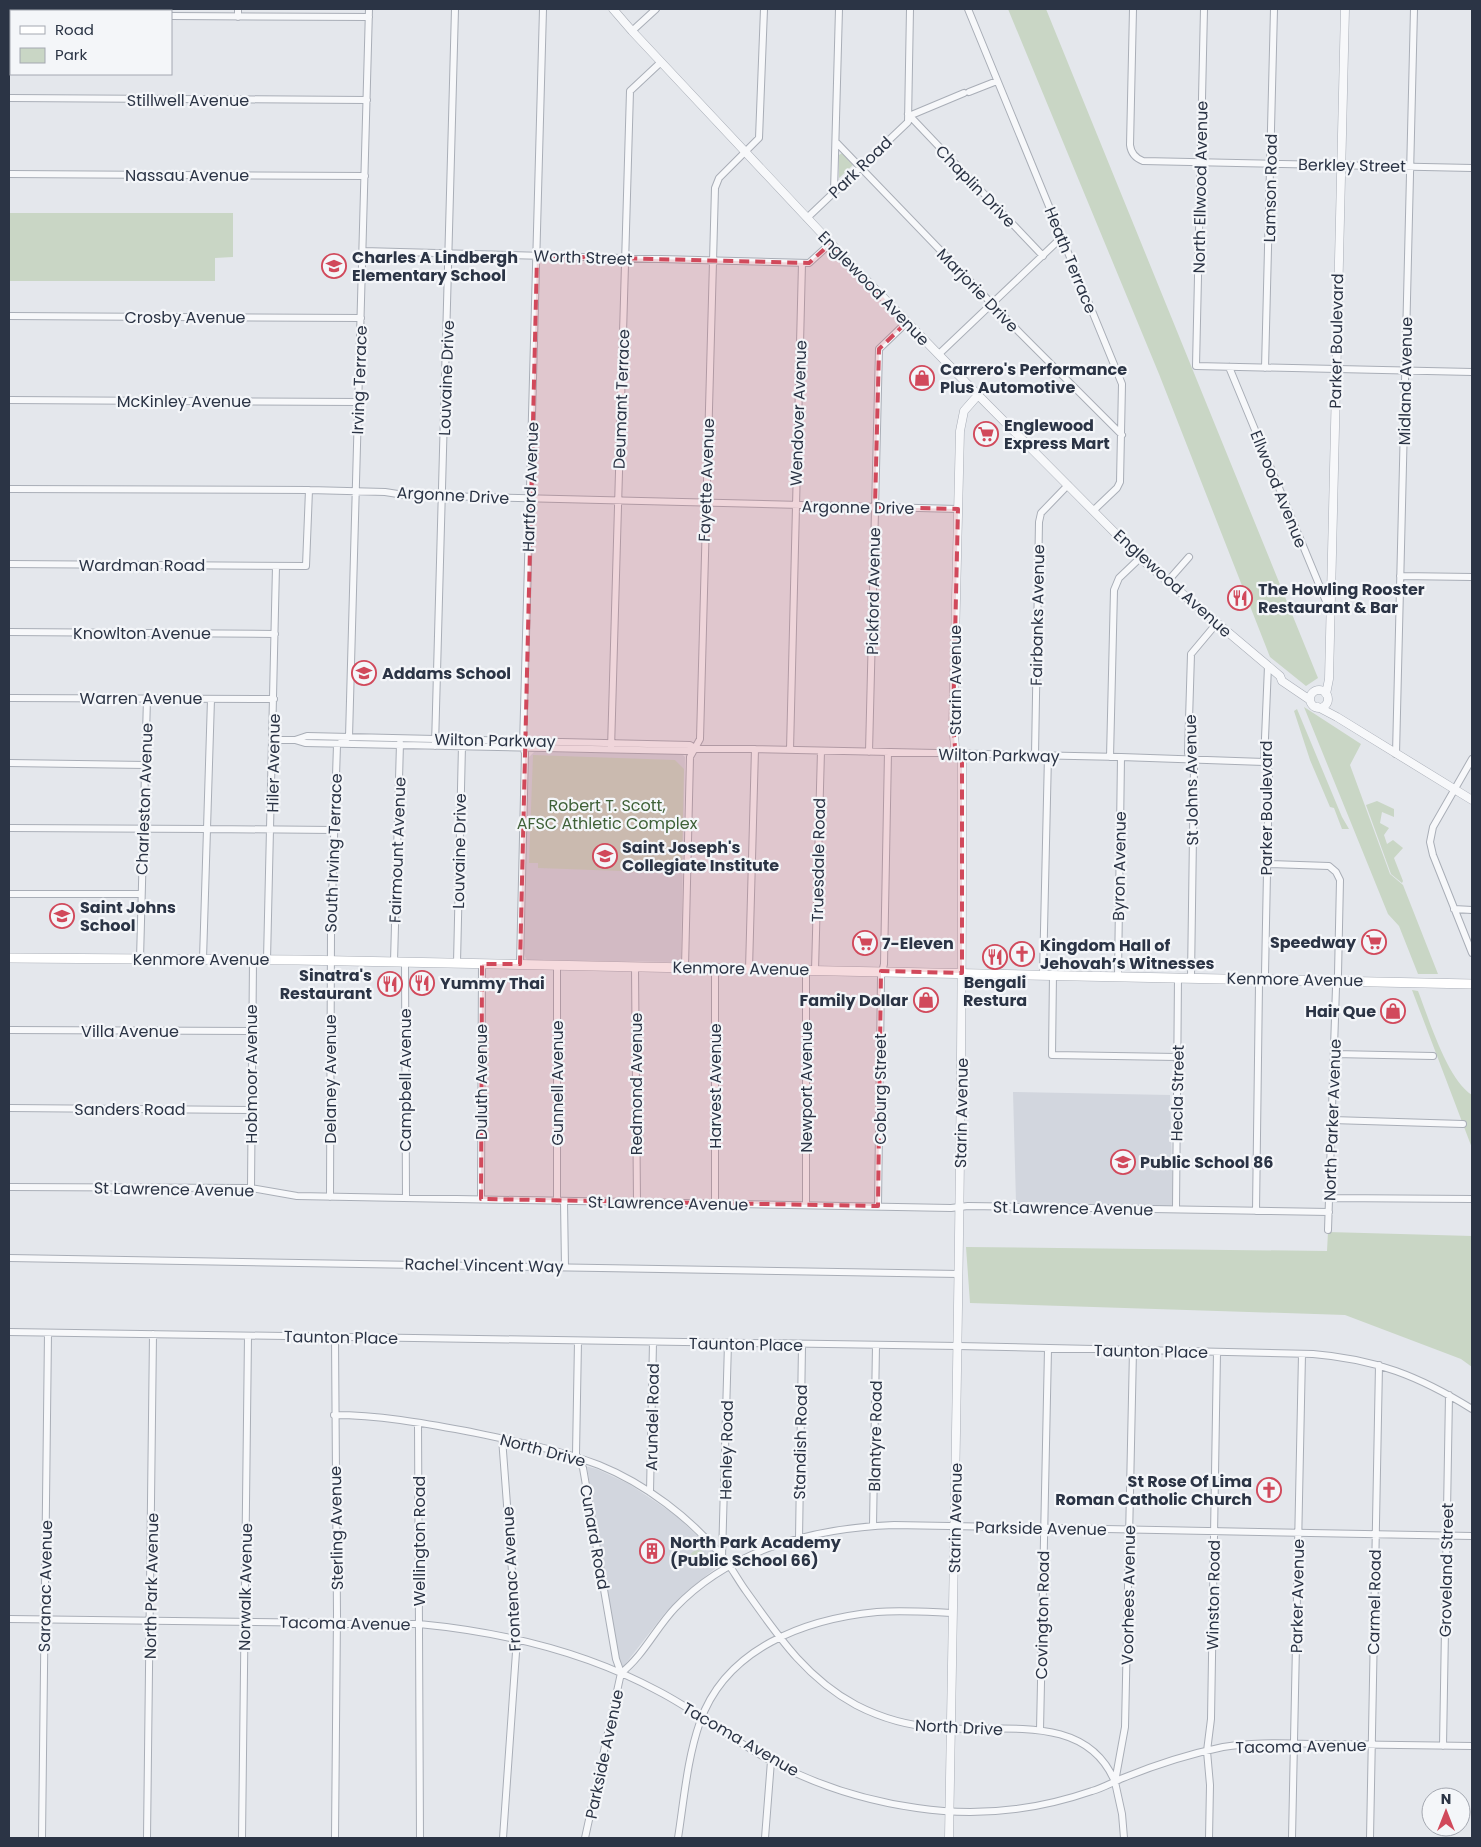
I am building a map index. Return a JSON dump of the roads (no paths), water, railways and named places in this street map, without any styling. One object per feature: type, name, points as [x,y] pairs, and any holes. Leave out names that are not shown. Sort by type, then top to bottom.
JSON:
[{"type":"main road","name":"Kenmore Avenue","points":[[9,958],[635,966],[1472,984]]},
{"type":"street","points":[[238,9],[238,17]]},
{"type":"street","name":"Irving Terrace","points":[[349,737],[369,9]]},
{"type":"street","name":"Louvaine Drive","points":[[435,746],[455,9]]},
{"type":"street","name":"Hartford Avenue","points":[[520,964],[543,9]]},
{"type":"street","name":"Englewood Avenue","points":[[613,9],[830,242],[1140,558],[1280,676],[1285,684],[1313,694],[1321,690],[1327,697],[1329,705],[1337,717]]},
{"type":"street","points":[[632,31],[656,9]]},
{"type":"street","name":"Fayette Avenue","points":[[685,968],[690,757],[700,740],[712,261],[716,182],[720,176],[757,142],[761,133],[764,9]]},
{"type":"street","points":[[834,192],[839,9]]},
{"type":"street","points":[[910,9],[908,115],[997,80]]},
{"type":"street","name":"Heath Terrace","points":[[968,9],[1122,384],[1120,482],[1117,488],[1094,510]]},
{"type":"street","name":"Berkley Street","points":[[1134,9],[1130,145],[1132,153],[1138,159],[1143,161],[1472,168]]},
{"type":"street","name":"North Ellwood Avenue","points":[[1204,9],[1196,366],[1229,367]]},
{"type":"street","name":"Lamson Road","points":[[1265,368],[1274,9]]},
{"type":"street","name":"Parker Boulevard","points":[[1327,697],[1329,680],[1344,9]]},
{"type":"street","name":"Midland Avenue","points":[[1396,754],[1414,9]]},
{"type":"street","points":[[172,16],[369,18]]},
{"type":"street","name":"Deumant Terrace","points":[[611,750],[630,91],[661,62]]},
{"type":"street","name":"Stillwell Avenue","points":[[9,98],[367,100]]},
{"type":"street","name":"Park Road","points":[[807,218],[908,122],[908,115]]},
{"type":"street","name":"Chaplin Drive","points":[[908,115],[1043,256]]},
{"type":"street","name":"Marjorie Drive","points":[[836,142],[991,304],[1122,435]]},
{"type":"street","name":"Nassau Avenue","points":[[9,174],[365,176]]},
{"type":"street","points":[[939,354],[1062,237]]},
{"type":"street","points":[[802,263],[808,263],[830,242]]},
{"type":"street","name":"Worth Street","points":[[363,251],[802,263]]},
{"type":"street","name":"Wendover Avenue","points":[[790,750],[802,263]]},
{"type":"street","name":"Crosby Avenue","points":[[9,316],[361,318]]},
{"type":"street","name":"Pickford Avenue","points":[[869,752],[879,349],[907,322]]},
{"type":"street","points":[[1229,367],[1472,372]]},
{"type":"street","name":"Ellwood Avenue","points":[[1229,367],[1330,611]]},
{"type":"street","name":"Starin Avenue","points":[[949,1838],[958,1346],[962,973],[962,761],[955,746],[952,724],[961,420],[964,411],[978,395]]},
{"type":"street","name":"McKinley Avenue","points":[[9,400],[359,402]]},
{"type":"street","name":"Fairbanks Avenue","points":[[1034,755],[1039,522],[1041,513],[1068,485]]},
{"type":"street","name":"Argonne Drive","points":[[9,489],[309,490],[385,492],[404,495],[958,509]]},
{"type":"street","name":"Wardman Road","points":[[9,564],[306,566],[309,490]]},
{"type":"street","points":[[1110,757],[1114,590],[1119,578],[1140,558]]},
{"type":"street","points":[[1167,582],[1189,558]]},
{"type":"street","name":"Hiler Avenue","points":[[267,960],[276,566]]},
{"type":"street","points":[[1400,576],[1472,577]]},
{"type":"street","name":"St Johns Avenue","points":[[1192,977],[1194,764],[1188,753],[1191,654],[1217,623]]},
{"type":"street","name":"Knowlton Avenue","points":[[9,632],[275,634]]},
{"type":"street","name":"Parker Boulevard","points":[[1256,1211],[1259,984],[1265,974],[1269,771],[1264,762],[1268,666]]},
{"type":"street","points":[[1313,694],[1322,686],[1328,674]]},
{"type":"street","name":"Englewood Avenue","points":[[1313,694],[1312,705],[1337,717],[1472,800]]},
{"type":"street","points":[[1318,708],[1325,704],[1327,697]]},
{"type":"street","name":"Warren Avenue","points":[[9,698],[274,699]]},
{"type":"street","name":"Charleston Avenue","points":[[140,959],[147,698]]},
{"type":"street","points":[[203,959],[211,698]]},
{"type":"street","name":"Wilton Parkway","points":[[295,740],[307,736],[436,738],[611,750],[790,750],[1121,757]]},
{"type":"street","points":[[337,744],[349,737]]},
{"type":"street","name":"Fairmount Avenue","points":[[394,962],[400,738]]},
{"type":"street","name":"Louvaine Drive","points":[[457,963],[462,739]]},
{"type":"street","name":"Wilton Parkway","points":[[273,740],[295,740],[305,743],[462,748],[524,744],[611,742],[690,745],[696,749]]},
{"type":"street","name":"South Irving Terrace","points":[[330,961],[337,744]]},
{"type":"street","points":[[749,969],[755,750]]},
{"type":"street","name":"Truesdale Road","points":[[811,970],[821,751]]},
{"type":"street","points":[[882,971],[884,964],[888,752]]},
{"type":"street","points":[[1043,974],[1048,756]]},
{"type":"street","points":[[1121,757],[1264,762]]},
{"type":"street","name":"Byron Avenue","points":[[1118,976],[1121,757]]},
{"type":"street","points":[[1472,759],[1433,827],[1430,842],[1433,855],[1472,954]]},
{"type":"street","points":[[9,763],[146,765]]},
{"type":"street","points":[[9,828],[334,830]]},
{"type":"street","name":"North Parker Avenue","points":[[1267,864],[1328,866],[1338,875],[1340,880],[1339,955],[1328,1230]]},
{"type":"street","points":[[9,894],[141,894]]},
{"type":"street","points":[[1454,909],[1472,910]]},
{"type":"street","name":"Hobmoor Avenue","points":[[251,1188],[253,960]]},
{"type":"street","name":"Delaney Avenue","points":[[330,961],[330,1197]]},
{"type":"street","name":"Campbell Avenue","points":[[405,962],[406,1198]]},
{"type":"street","name":"Duluth Avenue","points":[[481,1199],[482,964]]},
{"type":"street","name":"Gunnell Avenue","points":[[557,965],[561,1201],[565,1267]]},
{"type":"street","name":"Redmond Avenue","points":[[635,966],[637,1202]]},
{"type":"street","name":"Harvest Avenue","points":[[715,968],[715,1204]]},
{"type":"street","name":"Newport Avenue","points":[[806,1205],[811,970]]},
{"type":"street","name":"Coburg Street","points":[[878,1206],[880,977],[882,971]]},
{"type":"street","points":[[1053,974],[1052,1055],[1177,1057]]},
{"type":"street","name":"Hecla Street","points":[[1176,1210],[1178,977]]},
{"type":"street","name":"Villa Avenue","points":[[9,1030],[252,1031]]},
{"type":"street","points":[[1334,1054],[1434,1056]]},
{"type":"street","name":"Sanders Road","points":[[9,1108],[251,1110]]},
{"type":"street","points":[[1332,1120],[1464,1124]]},
{"type":"street","name":"St Lawrence Avenue","points":[[9,1188],[251,1188],[291,1196],[330,1197],[1329,1212]]},
{"type":"street","points":[[1329,1198],[1472,1199]]},
{"type":"street","name":"Rachel Vincent Way","points":[[9,1258],[959,1274]]},
{"type":"street","name":"Taunton Place","points":[[9,1332],[958,1346],[1302,1354],[1342,1357],[1379,1365],[1413,1376],[1472,1409]]},
{"type":"street","name":"Saranac Avenue","points":[[42,1838],[48,1333]]},
{"type":"street","name":"North Park Avenue","points":[[147,1838],[153,1334]]},
{"type":"street","name":"Norwalk Avenue","points":[[242,1838],[248,1336]]},
{"type":"street","name":"Sterling Avenue","points":[[334,1337],[337,1623],[335,1838]]},
{"type":"street","name":"Cunard Road","points":[[578,1341],[576,1450],[583,1468],[616,1659],[621,1673]]},
{"type":"street","name":"Arundel Road","points":[[650,1492],[653,1342]]},
{"type":"street","name":"Henley Road","points":[[722,1557],[728,1343]]},
{"type":"street","name":"Standish Road","points":[[799,1539],[802,1345]]},
{"type":"street","name":"Blantyre Road","points":[[874,1526],[876,1345]]},
{"type":"street","name":"Covington Road","points":[[1040,1730],[1048,1349]]},
{"type":"street","name":"Voorhees Avenue","points":[[1124,1838],[1122,1814],[1115,1782],[1125,1727],[1133,1350]]},
{"type":"street","name":"Winston Road","points":[[1209,1838],[1210,1785],[1207,1751],[1211,1719],[1217,1352]]},
{"type":"street","name":"Parker Avenue","points":[[1292,1838],[1302,1354]]},
{"type":"street","name":"Carmel Road","points":[[1370,1838],[1379,1365]]},
{"type":"street","name":"Groveland Street","points":[[1443,1746],[1449,1395]]},
{"type":"street","name":"North Drive","points":[[334,1414],[377,1417],[502,1438],[578,1458],[616,1473],[650,1492],[689,1523],[730,1566],[779,1637],[798,1660],[837,1693],[857,1705],[897,1722],[952,1728],[1040,1730],[1062,1734],[1086,1746],[1109,1767],[1115,1782]]},
{"type":"street","name":"Wellington Road","points":[[418,1423],[420,1838]]},
{"type":"street","name":"Frontenac Avenue","points":[[502,1438],[517,1638],[503,1838]]},
{"type":"street","name":"Parkside Avenue","points":[[585,1838],[621,1673],[630,1666],[661,1624],[704,1580],[754,1554],[799,1539],[837,1530],[874,1526],[1472,1536]]},
{"type":"street","points":[[678,1838],[691,1759],[702,1718],[718,1687],[735,1667],[756,1650],[779,1637],[821,1623],[858,1615],[888,1612],[953,1613]]},
{"type":"street","name":"Tacoma Avenue","points":[[9,1619],[419,1624],[517,1638],[621,1673],[660,1692],[771,1761],[807,1778],[857,1795],[915,1808],[950,1811],[998,1811],[1063,1800],[1094,1791],[1168,1761],[1207,1751],[1251,1744],[1472,1746]]},
{"type":"street","points":[[765,1838],[771,1761]]},
{"type":"place","name":"Charles A Lindbergh Elementary School","points":[[334,266]]},
{"type":"place","name":"Carrero's Performance Plus Automotive","points":[[922,378]]},
{"type":"place","name":"Englewood Express Mart","points":[[986,434]]},
{"type":"place","name":"The Howling Rooster Restaurant & Bar","points":[[1240,598]]},
{"type":"place","name":"Addams School","points":[[364,673]]},
{"type":"place","name":"Saint Joseph's Collegiate Institute","points":[[605,856]]},
{"type":"place","name":"Saint Johns School","points":[[62,916]]},
{"type":"place","name":"Speedway","points":[[1374,942]]},
{"type":"place","name":"7-Eleven","points":[[865,943]]},
{"type":"place","name":"Kingdom Hall of Jehovah’s Witnesses","points":[[1022,954]]},
{"type":"place","name":"Bengali Restura","points":[[995,957]]},
{"type":"place","name":"Yummy Thai","points":[[422,983]]},
{"type":"place","name":"Sinatra's Restaurant","points":[[390,984]]},
{"type":"place","name":"Family Dollar","points":[[926,1000]]},
{"type":"place","name":"Hair Que","points":[[1393,1011]]},
{"type":"place","name":"Public School 86","points":[[1123,1162]]},
{"type":"place","name":"St Rose Of Lima Roman Catholic Church","points":[[1269,1490]]},
{"type":"place","name":"North Park Academy (Public School 66)","points":[[652,1551]]},
{"type":"park label","name":"Robert T. Scott, AFSC Athletic Complex","points":[[607,814]]}]
